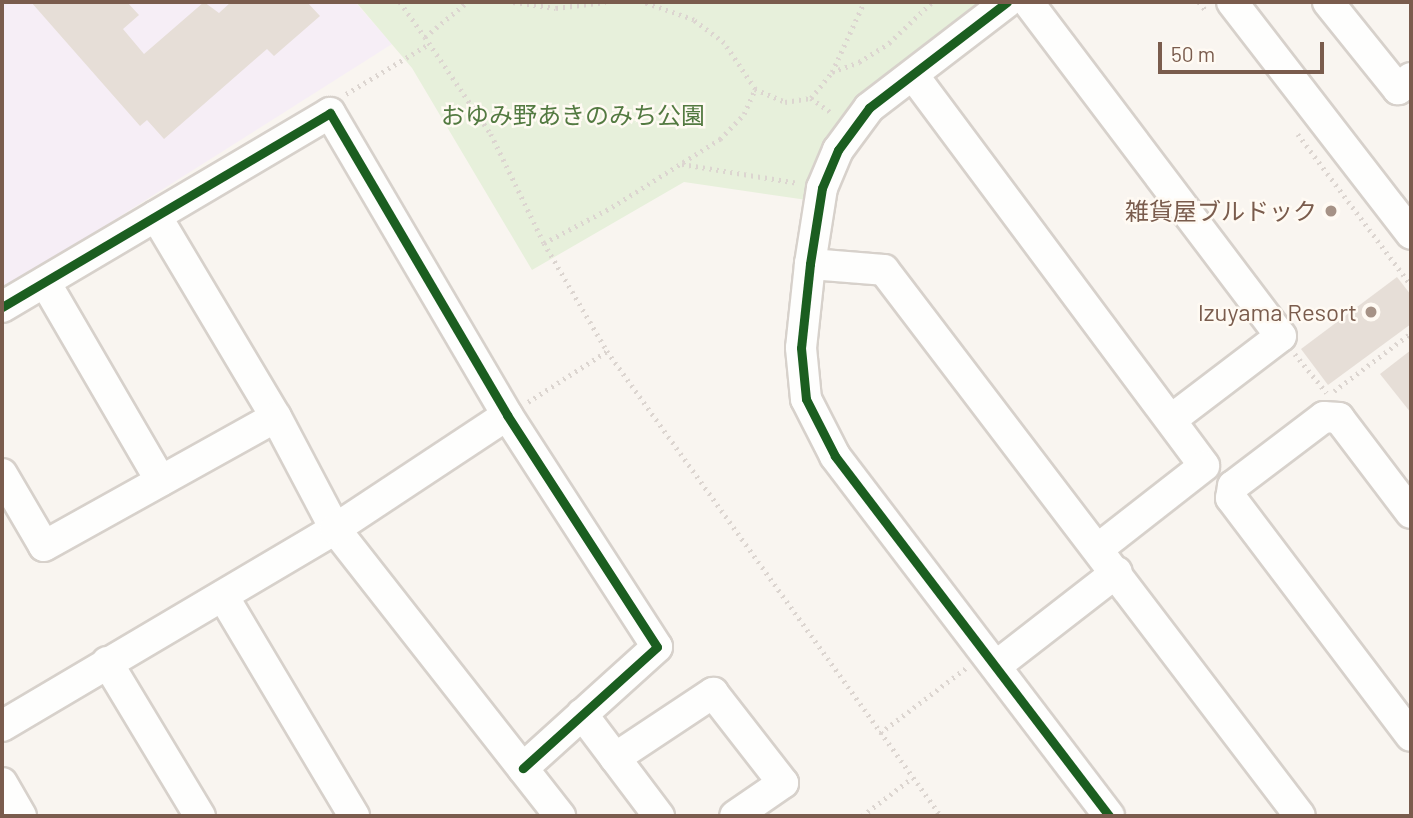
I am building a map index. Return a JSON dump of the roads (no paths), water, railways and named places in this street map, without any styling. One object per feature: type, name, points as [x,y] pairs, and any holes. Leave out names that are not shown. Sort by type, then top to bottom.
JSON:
[{"type":"street","points":[[1007,2],[869,108],[852,128],[822,188],[801,348],[806,399],[835,456],[1109,816]]},
{"type":"street","points":[[1028,2],[1281,336],[1171,419]]},
{"type":"street","points":[[1328,2],[1398,89],[1411,78]]},
{"type":"street","points":[[1224,13],[1411,234]]},
{"type":"street","points":[[913,75],[1171,419],[1203,466],[1099,548]]},
{"type":"street","points":[[2,307],[330,113],[507,415],[657,647],[523,768]]},
{"type":"street","points":[[156,216],[276,417],[335,529],[559,816]]},
{"type":"street","points":[[810,264],[884,270],[1099,548],[1300,816]]},
{"type":"street","points":[[45,282],[162,481]]},
{"type":"street","points":[[2,726],[335,529],[507,415]]},
{"type":"street","points":[[1411,513],[1339,418],[1324,416],[1233,486],[1231,498],[1411,736]]},
{"type":"street","points":[[2,474],[44,546],[276,417]]},
{"type":"street","points":[[996,666],[1117,572]]},
{"type":"street","points":[[223,596],[354,816]]},
{"type":"street","points":[[107,662],[200,816]]},
{"type":"street","points":[[615,758],[713,693],[783,783],[735,816]]},
{"type":"street","points":[[582,714],[659,816]]},
{"type":"street","points":[[2,782],[21,816]]},
{"type":"place","name":"雑貨屋ブルドック","points":[[1331,211]]},
{"type":"place","name":"Izuyama Resort","points":[[1371,312]]},
{"type":"park label","name":"おゆみ野あきのみち公園","points":[[573,115]]}]
